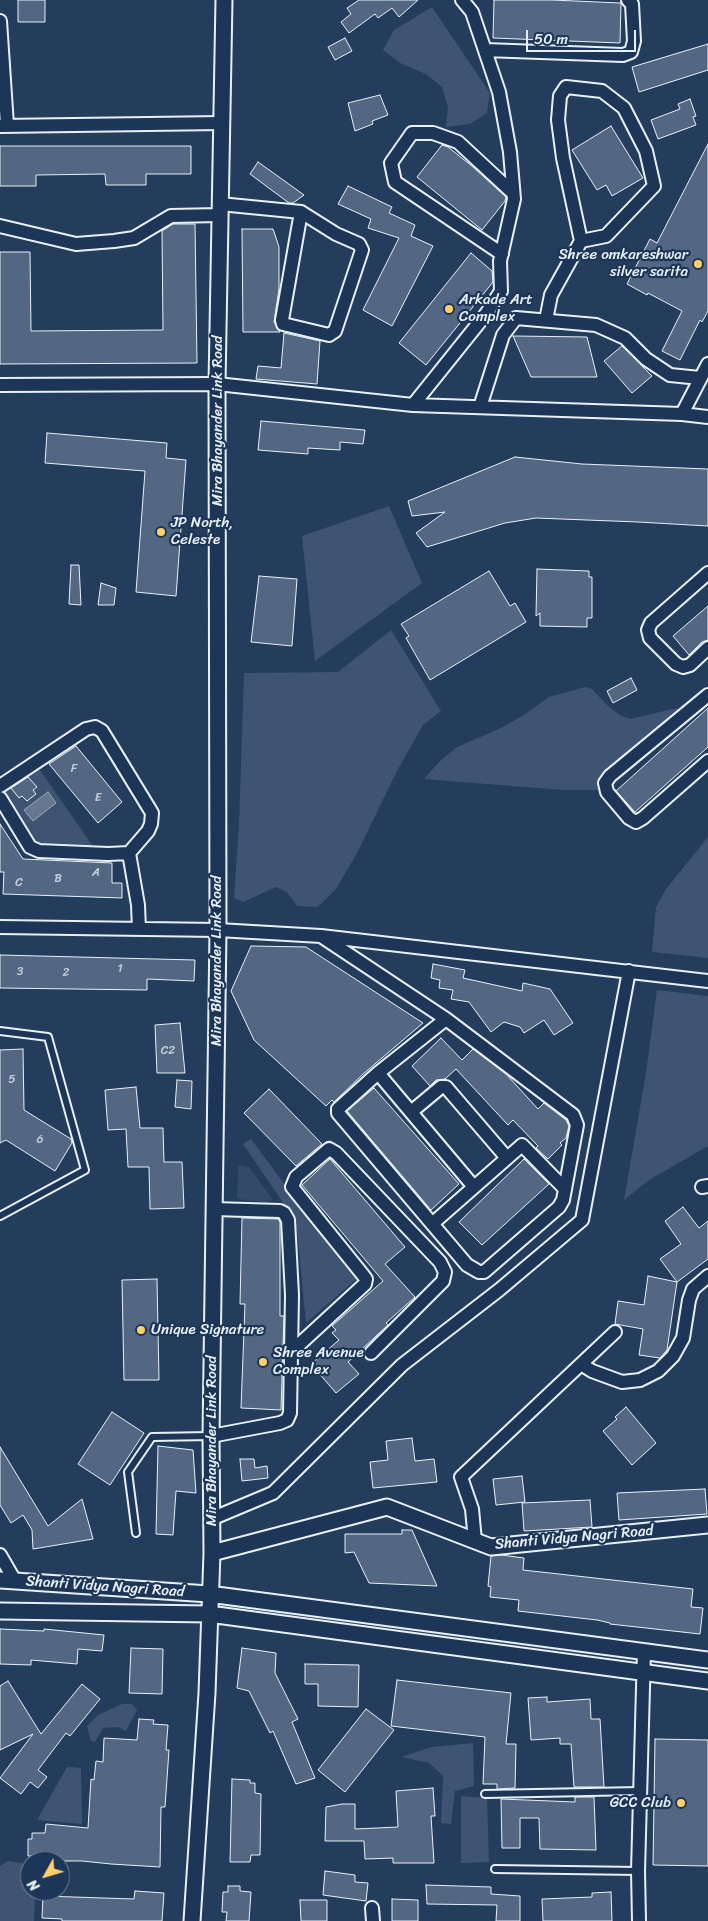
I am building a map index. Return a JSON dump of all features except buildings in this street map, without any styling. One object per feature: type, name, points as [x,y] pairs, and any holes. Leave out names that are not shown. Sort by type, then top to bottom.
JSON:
[{"type":"street","name":"Mira Bhayander Link Road","points":[[192,1921],[207,1694],[209,1594],[212,1553],[211,1436],[218,930],[217,384],[224,0]]},
{"type":"street","points":[[413,405],[486,314],[501,291],[500,262],[512,207],[513,193],[510,152],[502,109],[472,12],[462,0]]},
{"type":"street","points":[[485,50],[623,55],[630,52],[634,41],[632,4],[628,0]]},
{"type":"street","points":[[0,21],[3,126],[222,123]]},
{"type":"street","points":[[546,320],[551,295],[581,242],[563,158],[558,120],[560,96],[566,87],[602,91],[624,108],[646,151],[654,186],[606,236],[581,242]]},
{"type":"street","points":[[502,254],[395,182],[391,163],[412,133],[433,133],[458,142],[513,193]]},
{"type":"street","points":[[0,226],[76,244],[134,238],[170,216],[220,209],[301,212],[361,247],[335,331],[328,335],[283,324],[282,320],[301,212]]},
{"type":"street","points":[[480,407],[503,335],[516,318],[596,325],[626,338],[646,359],[670,375],[700,378]]},
{"type":"street","points":[[682,414],[708,364]]},
{"type":"street","points":[[0,385],[217,384],[413,405],[682,414],[708,417]]},
{"type":"street","points":[[708,573],[650,623],[648,630],[650,638],[676,664],[683,667],[690,665],[708,648]]},
{"type":"street","points":[[708,696],[610,776],[605,783],[607,792],[629,818],[636,822],[708,761]]},
{"type":"street","points":[[0,786],[86,730],[95,728],[102,731],[152,813],[151,824],[148,831],[129,853],[39,851],[30,847],[0,798]]},
{"type":"street","points":[[129,853],[138,905],[139,929]]},
{"type":"street","points":[[0,927],[218,930],[321,936],[708,981]]},
{"type":"street","points":[[321,936],[446,1019],[573,1115],[577,1125],[563,1200],[559,1207],[484,1272],[479,1272],[468,1265],[337,1111],[378,1073],[446,1019]]},
{"type":"street","points":[[211,1519],[273,1493],[402,1365],[499,1290],[582,1220],[629,971]]},
{"type":"street","points":[[378,1073],[474,1187]]},
{"type":"street","points":[[411,1112],[441,1088],[446,1087],[508,1158]]},
{"type":"street","points":[[432,1224],[522,1145],[565,1188]]},
{"type":"street","points":[[291,1352],[365,1284],[366,1279],[292,1187],[296,1177],[329,1149],[336,1153],[433,1255],[446,1272],[443,1281],[371,1353]]},
{"type":"street","points":[[211,1436],[280,1424],[287,1420],[290,1413],[292,1296],[287,1216],[280,1211],[272,1210],[214,1209]]},
{"type":"street","points":[[581,1364],[592,1371],[622,1382],[640,1380],[658,1372],[673,1356],[683,1338],[689,1300],[693,1288],[708,1276]]},
{"type":"street","points":[[475,1540],[472,1509],[461,1477],[615,1332]]},
{"type":"street","name":"Shanti Vidya Nagri Road","points":[[212,1553],[388,1507],[491,1547],[708,1525]]},
{"type":"street","points":[[0,1555],[8,1581]]},
{"type":"street","name":"Shanti Vidya Nagri Road","points":[[8,1581],[209,1594],[708,1660]]},
{"type":"street","points":[[301,1626],[303,1606]]},
{"type":"street","name":"Shanti Vidya Nagri Road","points":[[0,1611],[209,1614],[708,1681]]},
{"type":"street","points":[[389,1617],[389,1638]]},
{"type":"street","points":[[639,1921],[638,1871],[644,1651]]},
{"type":"lane","points":[[0,1031],[48,1037],[85,1170],[0,1216]]},
{"type":"lane","points":[[136,1533],[128,1472],[152,1437],[211,1436]]},
{"type":"lane","points":[[485,1794],[640,1792]]},
{"type":"lane","points":[[496,1869],[638,1871]]},
{"type":"shaded area","points":[[432,7],[490,93],[487,113],[470,124],[446,127],[448,107],[442,87],[426,74],[400,63],[383,50],[394,30]]},
{"type":"shaded area","points":[[389,506],[422,583],[315,661],[302,536]]},
{"type":"shaded area","points":[[391,630],[441,711],[423,725],[397,771],[357,853],[336,889],[318,907],[297,906],[287,892],[276,887],[243,902],[234,898],[239,825],[244,673],[338,672]]},
{"type":"shaded area","points":[[585,687],[592,689],[621,716],[630,719],[677,708],[683,713],[600,790],[562,790],[424,779],[439,762],[457,747],[499,729],[524,715],[549,697]]},
{"type":"shaded area","points":[[33,760],[92,845],[31,843],[0,802],[0,779]]},
{"type":"shaded area","points":[[48,792],[56,803],[33,821],[24,810]]},
{"type":"shaded area","points":[[708,837],[708,958],[652,952],[656,907],[666,889]]},
{"type":"shaded area","points":[[657,990],[708,996],[708,1146],[649,1180],[624,1200],[646,1073]]},
{"type":"shaded area","points":[[251,1139],[308,1216],[360,1276],[306,1323],[297,1230],[282,1201],[243,1144]]},
{"type":"shaded area","points":[[238,1165],[249,1167],[273,1200],[264,1202],[237,1199]]},
{"type":"shaded area","points":[[122,1704],[132,1704],[137,1710],[126,1731],[118,1727],[103,1728],[95,1742],[91,1741],[87,1726],[98,1715]]},
{"type":"shaded area","points":[[473,1743],[474,1786],[455,1791],[451,1824],[441,1823],[443,1776],[429,1763],[401,1757],[432,1747]]},
{"type":"shaded area","points":[[67,1767],[81,1768],[82,1824],[37,1820]]},
{"type":"shaded area","points":[[461,1796],[487,1798],[489,1862],[461,1863]]},
{"type":"shaded area","points":[[8,1861],[20,1863],[20,1901],[35,1901],[34,1921],[0,1921],[0,1866]]},
{"type":"place","name":"Shree omkareshwar silver sarita","points":[[698,264]]},
{"type":"place","name":"Arkade Art Complex","points":[[449,309]]},
{"type":"place","name":"JP North, Celeste","points":[[161,532]]},
{"type":"place","name":"Unique Signature","points":[[141,1330]]},
{"type":"place","name":"Shree Avenue Complex","points":[[263,1362]]},
{"type":"place","name":"GCC Club","points":[[681,1803]]}]
